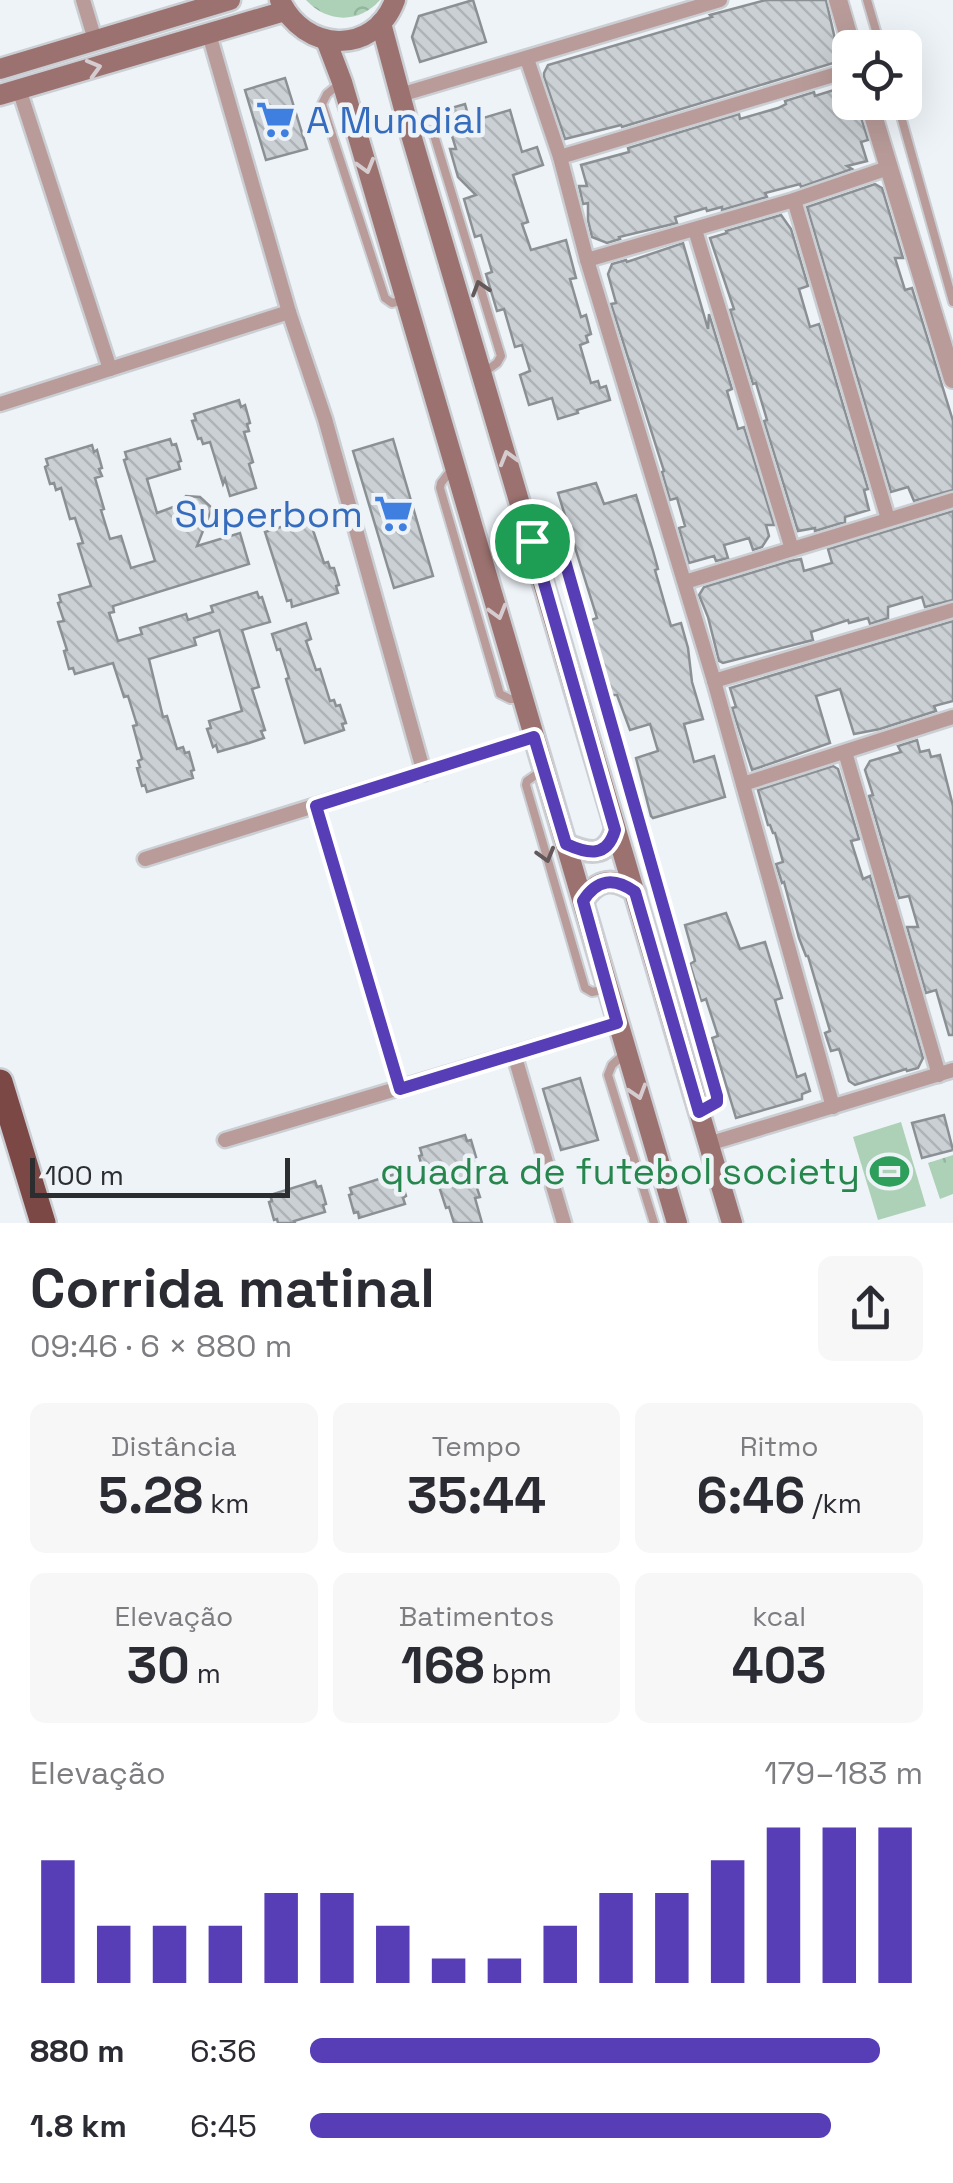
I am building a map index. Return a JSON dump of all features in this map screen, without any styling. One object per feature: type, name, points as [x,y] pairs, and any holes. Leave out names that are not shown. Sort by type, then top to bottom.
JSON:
[{"type":"highway","points":[[0,1082],[43,1223]]},
{"type":"main road","points":[[0,69],[230,0]]},
{"type":"main road","points":[[9,92],[208,34],[282,6],[296,25],[310,35],[326,40],[355,39],[381,24],[396,0]]},
{"type":"main road","points":[[381,24],[732,1223]]},
{"type":"main road","points":[[326,40],[342,82],[677,1223]]},
{"type":"main road","points":[[566,844],[581,851],[597,851],[611,842],[615,830]]},
{"type":"main road","points":[[583,901],[588,892],[606,882],[618,882],[635,892]]},
{"type":"street","points":[[82,0],[95,40]]},
{"type":"street","points":[[400,95],[720,0]]},
{"type":"street","points":[[838,0],[847,30]]},
{"type":"street","points":[[208,34],[325,420],[424,773]]},
{"type":"street","points":[[527,59],[560,157],[587,260],[714,681],[833,1106]]},
{"type":"street","points":[[560,157],[832,75]]},
{"type":"street","points":[[9,92],[110,368]]},
{"type":"street","points":[[873,120],[953,379]]},
{"type":"street","points":[[587,260],[794,200],[888,168]]},
{"type":"street","points":[[794,200],[888,518]]},
{"type":"street","points":[[694,230],[792,549]]},
{"type":"street","points":[[0,404],[290,312]]},
{"type":"street","points":[[685,582],[953,500]]},
{"type":"street","points":[[714,681],[953,610]]},
{"type":"street","points":[[743,784],[951,718],[953,735]]},
{"type":"street","points":[[145,858],[534,737]]},
{"type":"street","points":[[708,1144],[946,1073],[846,752]]},
{"type":"street","points":[[316,806],[400,1089]]},
{"type":"street","points":[[225,1140],[617,1023]]},
{"type":"street","points":[[514,1054],[564,1223]]},
{"type":"lane","points":[[867,0],[876,30]]},
{"type":"lane","points":[[902,120],[953,302]]},
{"type":"lane","points":[[532,541],[553,542],[561,547],[717,1096],[717,1102],[699,1112]]},
{"type":"lane","points":[[544,769],[526,785],[585,988],[592,992],[608,988]]},
{"type":"lane","points":[[626,1052],[612,1065],[608,1075],[654,1223]]},
{"type":"green space","points":[[306,0],[380,0],[363,13],[343,18],[323,13]]},
{"type":"green space","name":"quadra de futebol society","points":[[901,1122],[926,1206],[878,1220],[853,1137]]},
{"type":"green space","points":[[953,1155],[953,1194],[940,1199],[928,1163]]},
{"type":"building","points":[[473,0],[486,42],[420,62],[412,37],[419,16]]},
{"type":"building","points":[[766,0],[826,0],[833,30],[832,63],[622,127],[565,139],[544,77],[548,65]]},
{"type":"building","name":"A Mundial","points":[[285,78],[307,149],[266,160],[245,90]]},
{"type":"building","points":[[832,91],[832,120],[862,120],[868,140],[861,142],[867,161],[801,187],[800,184],[765,193],[767,197],[722,210],[706,208],[675,217],[677,223],[607,243],[592,237],[588,203],[583,204],[579,186],[587,186],[581,165],[739,114],[740,119],[814,92],[815,96]]},
{"type":"building","points":[[465,104],[470,122],[510,110],[522,152],[537,147],[543,165],[513,175],[528,222],[522,224],[531,250],[566,240],[576,278],[570,279],[581,317],[586,315],[591,334],[586,336],[588,342],[580,345],[591,383],[598,381],[600,388],[606,386],[610,400],[558,419],[552,398],[529,405],[520,375],[530,371],[522,345],[515,347],[504,309],[497,311],[486,274],[492,272],[481,235],[475,237],[464,199],[476,195],[458,177],[450,149],[456,149],[444,110]]},
{"type":"building","points":[[875,184],[882,188],[903,258],[895,258],[905,290],[912,288],[953,421],[953,490],[914,501],[908,487],[891,492],[807,207]]},
{"type":"building","points":[[781,215],[791,229],[808,286],[799,289],[810,327],[819,324],[868,489],[864,490],[869,510],[815,531],[798,531],[710,238]]},
{"type":"building","points":[[683,243],[708,329],[709,314],[732,389],[727,391],[738,429],[744,427],[774,525],[766,525],[769,536],[762,547],[753,550],[749,538],[724,545],[728,558],[716,561],[714,556],[689,563],[679,528],[685,526],[677,498],[670,500],[611,304],[616,303],[608,274],[612,264]]},
{"type":"building","points":[[239,400],[241,407],[245,405],[250,423],[249,431],[244,432],[256,488],[230,496],[210,442],[203,444],[198,439],[192,421],[196,420],[194,414]]},
{"type":"building","points":[[170,439],[172,445],[176,444],[180,469],[147,479],[157,513],[176,506],[186,496],[200,497],[212,508],[197,546],[240,533],[249,564],[113,606],[114,612],[109,613],[118,641],[142,634],[140,628],[186,614],[188,620],[213,612],[211,606],[257,592],[270,622],[242,630],[259,687],[252,689],[265,730],[261,731],[264,738],[249,743],[218,752],[216,745],[213,747],[207,729],[211,728],[209,721],[242,711],[219,630],[194,638],[196,645],[149,659],[163,717],[167,716],[177,749],[183,747],[185,753],[189,752],[194,770],[193,778],[147,792],[137,768],[142,759],[133,726],[137,725],[113,663],[75,674],[73,668],[69,669],[58,622],[64,621],[59,595],[91,586],[78,544],[83,543],[75,518],[70,519],[61,488],[56,490],[54,483],[50,484],[45,467],[46,459],[92,445],[94,452],[97,450],[102,476],[95,478],[104,509],[101,510],[110,539],[121,536],[131,568],[155,561],[124,460],[125,452]]},
{"type":"building","name":"Superbom","points":[[393,439],[433,576],[394,588],[353,451]]},
{"type":"building","points":[[596,483],[604,504],[636,495],[671,626],[681,623],[688,648],[692,682],[703,719],[684,724],[694,762],[714,756],[725,797],[653,818],[636,758],[658,751],[650,724],[630,730],[617,695],[611,695],[591,620],[597,618],[558,493]]},
{"type":"building","points":[[953,511],[953,600],[925,607],[922,597],[888,607],[888,618],[870,624],[868,618],[849,623],[848,620],[811,632],[813,640],[719,661],[699,595],[704,587],[790,561],[801,559],[804,571],[832,563],[828,549]]},
{"type":"building","points":[[306,519],[324,563],[334,568],[338,593],[292,607],[265,532]]},
{"type":"building","points":[[953,621],[953,701],[934,706],[936,711],[854,734],[840,689],[816,696],[830,743],[752,770],[732,708],[736,707],[730,688]]},
{"type":"building","points":[[306,623],[311,639],[306,641],[316,670],[320,669],[330,701],[340,705],[346,723],[342,724],[344,730],[305,743],[286,679],[289,678],[272,634]]},
{"type":"building","points":[[917,740],[920,752],[929,750],[931,757],[940,755],[953,806],[953,1035],[949,1035],[936,990],[926,993],[907,927],[918,927],[909,896],[899,898],[865,770],[870,761],[901,752],[898,746]]},
{"type":"building","points":[[833,766],[838,769],[859,839],[851,841],[863,879],[870,876],[923,1058],[918,1068],[855,1085],[849,1081],[839,1049],[831,1051],[825,1033],[830,1031],[776,864],[783,862],[775,833],[768,825],[758,790]]},
{"type":"building","points":[[726,913],[740,949],[765,942],[782,998],[775,1000],[797,1077],[805,1074],[810,1091],[802,1094],[802,1099],[736,1118],[712,1038],[718,1036],[706,999],[701,1001],[690,964],[695,961],[685,925]]},
{"type":"building","points":[[580,1078],[598,1140],[561,1150],[543,1089]]},
{"type":"building","points":[[944,1115],[953,1150],[922,1158],[912,1123]]},
{"type":"building","points":[[465,1135],[467,1141],[471,1140],[476,1157],[475,1165],[470,1167],[480,1197],[475,1198],[482,1223],[454,1223],[436,1177],[429,1179],[428,1173],[424,1174],[419,1156],[420,1148]]},
{"type":"building","points":[[395,1174],[401,1180],[405,1204],[359,1218],[358,1212],[354,1213],[350,1188]]},
{"type":"building","points":[[315,1181],[317,1187],[321,1186],[325,1212],[295,1223],[274,1220],[270,1195]]},
{"type":"place","name":"A Mundial","points":[[276,120]]},
{"type":"place","name":"Superbom","points":[[393,514]]},
{"type":"place","name":"quadra de futebol society","points":[[890,1171]]},
{"type":"route","points":[[532,541],[558,543],[561,547],[717,1096],[717,1102],[699,1112],[635,892],[618,882],[596,887],[583,901],[617,1023],[400,1089],[316,806],[534,737],[566,844],[590,852],[611,842],[615,830],[532,541]]}]
